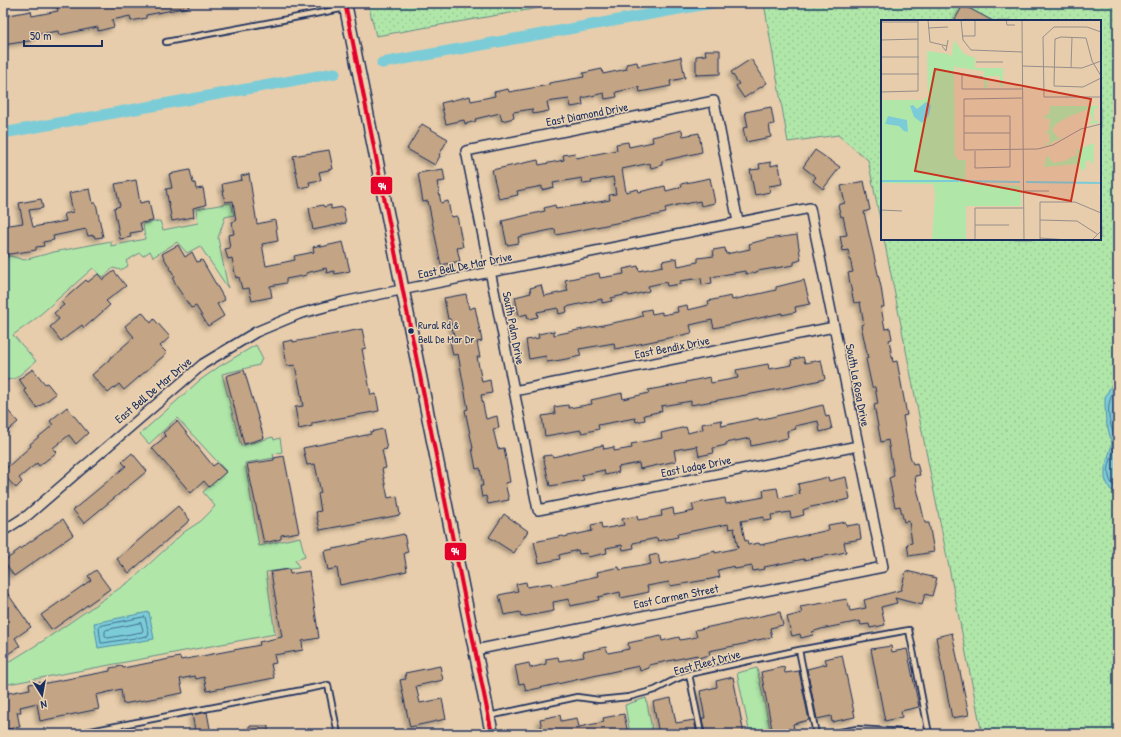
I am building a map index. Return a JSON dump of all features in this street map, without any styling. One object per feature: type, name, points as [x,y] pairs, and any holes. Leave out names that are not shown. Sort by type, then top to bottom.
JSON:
[{"type":"main road","points":[[345,6],[492,734]]},
{"type":"street","name":"East Diamond Drive","points":[[466,151],[714,101],[738,222]]},
{"type":"street","name":"South Palm Drive","points":[[466,151],[538,510]]},
{"type":"street","name":"East Bell De Mar Drive","points":[[3,531],[28,515],[203,364],[256,332],[299,314],[343,302],[810,208]]},
{"type":"street","name":"South La Rosa Drive","points":[[810,208],[882,567]]},
{"type":"street","name":"East Bendix Drive","points":[[514,391],[834,327]]},
{"type":"street","name":"East Lodge Drive","points":[[538,510],[858,446]]},
{"type":"street","name":"East Carmen Street","points":[[475,650],[882,567]]},
{"type":"lane","points":[[166,42],[345,6]]},
{"type":"lane","name":"East Fleet Drive","points":[[488,716],[577,697],[599,700],[629,697],[655,690],[689,674],[799,650],[909,630],[929,734]]},
{"type":"lane","points":[[799,650],[816,734]]},
{"type":"lane","points":[[689,674],[701,734]]},
{"type":"lane","points":[[75,734],[328,685],[338,734]]},
{"type":"lane","points":[[829,734],[857,728],[936,734]]},
{"type":"green space","points":[[368,3],[568,3],[376,36]]},
{"type":"green space","points":[[764,3],[1118,3],[1118,734],[982,734],[884,240],[1101,240],[1101,20],[881,20],[881,224],[868,160],[838,135],[788,142]]},
{"type":"green space","points":[[231,203],[234,215],[225,217],[218,238],[228,288],[200,246],[187,253],[177,242],[153,257],[150,251],[143,256],[140,253],[126,261],[128,266],[121,270],[113,268],[103,277],[93,268],[34,320],[13,335],[36,361],[16,378],[3,381],[3,257],[11,256],[24,260],[54,252],[111,241],[111,246],[145,239],[143,224],[160,221],[163,230],[198,223],[196,209]]},
{"type":"green space","points":[[256,345],[262,358],[259,365],[222,374],[241,446],[273,437],[274,440],[280,438],[282,452],[273,454],[274,458],[245,463],[259,546],[300,537],[305,557],[295,560],[299,568],[266,572],[275,634],[3,685],[3,664],[4,665],[43,641],[133,579],[184,532],[201,521],[215,506],[203,492],[226,471],[177,418],[149,444],[140,434],[199,381],[220,366]]},
{"type":"green space","points":[[757,668],[771,734],[750,734],[737,673]]},
{"type":"green space","points":[[646,698],[653,734],[630,734],[625,705]]},
{"type":"water","points":[[1118,370],[1118,494],[1110,489],[1105,479],[1105,468],[1112,444],[1106,421],[1105,397]]},
{"type":"water","points":[[149,612],[154,639],[98,648],[94,623]]},
{"type":"building","points":[[74,3],[188,3],[189,7],[146,15],[146,18],[131,21],[130,16],[112,20],[114,27],[98,31],[98,27],[59,35],[58,31],[34,35],[35,40],[3,45],[3,16],[31,11],[32,16],[58,11],[57,7]]},
{"type":"building","points":[[963,5],[991,20],[955,20]]},
{"type":"building","points":[[705,50],[720,50],[720,74],[696,75],[696,56],[706,55]]},
{"type":"building","points":[[681,57],[685,78],[670,81],[671,86],[640,92],[639,87],[616,92],[617,97],[605,99],[604,93],[582,98],[583,105],[571,107],[569,99],[547,102],[549,111],[533,114],[532,109],[513,112],[514,118],[502,121],[500,113],[475,119],[476,121],[465,124],[464,120],[446,124],[441,103],[470,96],[471,101],[495,96],[494,92],[508,89],[509,92],[584,77],[583,73],[602,69],[603,74],[627,69],[626,64],[637,62],[638,66]]},
{"type":"building","points":[[751,59],[767,83],[744,98],[736,86],[739,84],[731,72]]},
{"type":"building","points":[[771,107],[774,124],[769,125],[771,137],[746,142],[743,128],[748,127],[745,112]]},
{"type":"building","points":[[422,124],[448,139],[435,165],[407,149]]},
{"type":"building","points":[[682,130],[683,136],[699,133],[702,152],[662,161],[662,165],[651,168],[650,163],[622,169],[626,192],[638,189],[639,192],[665,186],[666,191],[682,187],[681,184],[710,178],[715,203],[701,206],[700,201],[685,203],[665,208],[666,213],[556,235],[555,229],[518,237],[519,243],[507,245],[502,221],[545,211],[544,208],[555,205],[556,209],[610,200],[609,195],[616,194],[613,177],[583,184],[582,178],[553,183],[554,187],[542,190],[542,186],[517,191],[518,195],[499,199],[492,170],[538,160],[539,165],[564,160],[563,155],[575,153],[576,158],[617,150],[616,144],[628,142],[629,147],[653,142],[652,137]]},
{"type":"building","points":[[329,150],[333,169],[319,172],[321,180],[309,182],[310,186],[299,188],[293,156]]},
{"type":"building","points":[[815,150],[840,167],[823,189],[813,181],[816,177],[803,167]]},
{"type":"building","points":[[771,162],[771,166],[779,164],[782,184],[769,186],[770,192],[755,195],[750,170],[760,169],[759,164]]},
{"type":"building","points":[[443,169],[445,181],[437,182],[441,203],[448,201],[451,217],[457,216],[463,247],[457,248],[460,261],[441,265],[428,201],[423,202],[418,173]]},
{"type":"building","points":[[190,170],[196,189],[203,188],[206,205],[193,208],[194,217],[172,221],[166,189],[172,188],[169,174]]},
{"type":"building","points":[[249,174],[257,224],[275,220],[278,241],[262,244],[266,266],[295,260],[294,256],[314,252],[313,247],[321,245],[321,247],[343,242],[350,271],[335,274],[334,271],[327,273],[326,268],[306,273],[307,275],[286,279],[286,283],[270,286],[272,297],[252,301],[249,288],[242,289],[239,277],[236,278],[232,258],[228,259],[225,249],[230,248],[228,235],[234,234],[232,222],[236,221],[233,201],[225,202],[222,184],[242,180],[241,176]]},
{"type":"building","points":[[136,180],[140,203],[149,201],[153,221],[140,223],[142,231],[130,233],[131,237],[120,239],[114,208],[120,206],[115,184]]},
{"type":"building","points":[[864,181],[870,210],[864,212],[881,287],[884,307],[881,307],[885,329],[890,328],[892,339],[889,340],[893,362],[897,361],[907,415],[903,416],[910,456],[913,464],[917,463],[920,475],[915,476],[916,484],[925,523],[929,523],[934,552],[909,556],[907,544],[912,543],[909,521],[904,522],[900,506],[895,507],[889,478],[894,476],[888,440],[881,442],[874,405],[878,404],[875,387],[872,387],[866,359],[868,358],[861,325],[864,324],[860,302],[854,303],[848,273],[853,272],[848,250],[843,251],[840,236],[847,235],[843,216],[841,217],[838,205],[845,203],[841,186]]},
{"type":"building","points":[[90,189],[93,203],[96,203],[103,237],[95,238],[94,235],[88,236],[86,229],[53,236],[54,240],[43,242],[44,246],[36,247],[36,250],[3,255],[3,226],[23,223],[19,203],[41,199],[43,208],[29,210],[33,227],[66,221],[64,214],[73,212],[69,193]]},
{"type":"building","points":[[323,205],[324,207],[331,205],[331,209],[343,207],[346,223],[313,230],[309,208]]},
{"type":"building","points":[[797,235],[801,260],[794,262],[794,265],[746,274],[745,271],[711,277],[712,283],[702,285],[701,278],[680,281],[681,284],[667,286],[666,282],[648,286],[649,291],[629,296],[628,294],[611,298],[612,301],[602,303],[602,299],[566,307],[567,312],[559,314],[558,308],[537,312],[538,317],[528,319],[527,314],[519,316],[515,297],[531,293],[530,288],[541,285],[544,296],[568,291],[565,280],[599,273],[600,278],[624,274],[623,269],[638,266],[639,271],[663,266],[662,261],[677,258],[678,266],[698,262],[698,258],[714,256],[713,250],[725,248],[726,254],[750,249],[749,244],[767,239]]},
{"type":"building","points":[[178,245],[185,257],[192,252],[197,262],[202,260],[225,300],[217,304],[224,316],[208,326],[196,306],[191,308],[177,287],[173,279],[175,277],[162,254]]},
{"type":"building","points":[[114,271],[126,286],[106,301],[110,305],[84,328],[82,325],[61,341],[50,327],[59,319],[54,313],[64,305],[61,302],[86,280],[88,282],[98,274],[103,280]]},
{"type":"building","points":[[804,280],[810,304],[795,307],[796,312],[782,315],[782,313],[714,328],[712,320],[690,325],[692,333],[615,349],[614,343],[579,349],[581,356],[561,360],[547,362],[546,356],[529,359],[526,340],[539,338],[538,334],[554,331],[554,335],[632,319],[643,316],[641,311],[651,309],[652,314],[662,312],[662,315],[678,312],[677,307],[687,305],[688,310],[709,305],[708,301],[731,296],[732,300],[776,290],[776,287]]},
{"type":"building","points":[[466,294],[469,309],[475,307],[482,341],[477,342],[480,357],[477,357],[482,382],[490,380],[492,393],[481,395],[486,419],[497,416],[499,428],[493,429],[498,449],[504,448],[510,482],[505,483],[509,500],[488,504],[486,496],[482,497],[480,486],[483,486],[480,468],[476,469],[465,410],[468,409],[458,354],[453,355],[450,340],[455,339],[450,319],[448,319],[444,298]]},
{"type":"building","points":[[142,312],[151,323],[154,319],[170,337],[160,346],[167,353],[124,390],[119,384],[108,393],[92,375],[134,337],[125,326]]},
{"type":"building","points":[[362,329],[366,348],[362,349],[371,395],[376,394],[379,411],[312,423],[312,426],[299,429],[295,407],[303,406],[300,389],[295,365],[287,366],[283,342],[293,340],[293,342]]},
{"type":"building","points":[[803,357],[805,363],[821,360],[825,379],[691,405],[691,401],[661,406],[662,411],[644,415],[645,420],[636,422],[635,418],[598,425],[599,429],[582,433],[581,430],[545,436],[542,416],[555,414],[554,407],[568,405],[569,408],[592,404],[591,400],[622,393],[623,399],[649,393],[648,390],[710,377],[711,383],[738,378],[736,370],[768,364],[769,369],[792,365],[791,360]]},
{"type":"building","points":[[33,369],[45,384],[47,383],[56,394],[37,408],[24,390],[26,389],[19,379]]},
{"type":"building","points":[[244,370],[264,438],[244,444],[226,376]]},
{"type":"building","points":[[3,405],[18,422],[3,435]]},
{"type":"building","points":[[823,405],[826,417],[829,416],[832,429],[820,432],[818,421],[795,426],[796,429],[787,431],[788,438],[751,446],[750,438],[726,443],[726,445],[713,448],[714,453],[699,456],[697,446],[674,450],[676,461],[640,469],[639,463],[618,467],[619,472],[605,475],[604,470],[582,475],[584,480],[550,486],[543,456],[552,455],[553,457],[603,445],[604,449],[614,447],[614,451],[632,448],[631,444],[662,438],[661,433],[686,427],[688,433],[703,429],[702,424],[721,420],[722,426],[758,418],[759,420]]},
{"type":"building","points":[[67,407],[88,433],[76,444],[69,435],[53,448],[57,452],[39,466],[37,463],[19,478],[22,482],[16,488],[3,474],[3,471],[31,446],[30,444],[53,425],[50,421]]},
{"type":"building","points":[[177,421],[213,466],[217,463],[226,472],[209,487],[204,481],[191,493],[152,448],[166,436],[163,433]]},
{"type":"building","points":[[383,429],[387,449],[382,450],[386,468],[382,469],[388,498],[397,496],[400,515],[320,530],[316,512],[321,511],[318,494],[321,493],[315,464],[307,465],[303,448],[371,434],[370,432]]},
{"type":"building","points":[[132,453],[147,471],[84,523],[73,510],[126,466],[122,462]]},
{"type":"building","points":[[284,456],[299,532],[281,535],[281,539],[264,543],[247,464],[274,460],[274,458]]},
{"type":"building","points":[[828,477],[829,481],[846,477],[850,499],[811,507],[803,510],[804,515],[791,518],[790,512],[771,515],[772,520],[764,521],[764,517],[741,521],[745,541],[747,540],[748,545],[759,543],[760,545],[829,530],[828,525],[845,522],[846,526],[859,524],[861,539],[844,542],[846,552],[764,567],[765,569],[753,571],[752,566],[735,569],[734,566],[718,570],[720,577],[706,580],[670,586],[669,582],[647,586],[649,592],[621,598],[620,592],[598,597],[599,600],[570,606],[569,599],[553,602],[554,611],[521,617],[520,612],[504,615],[499,595],[518,591],[516,584],[526,582],[527,587],[551,583],[552,586],[598,576],[597,572],[619,567],[620,570],[651,564],[649,556],[658,554],[660,564],[700,556],[699,555],[715,551],[715,553],[738,548],[734,528],[729,529],[728,524],[677,534],[678,537],[658,541],[657,538],[633,543],[634,548],[623,550],[622,545],[606,548],[607,553],[588,557],[587,553],[579,554],[578,550],[559,555],[560,559],[539,563],[534,542],[592,531],[591,525],[601,523],[602,529],[624,525],[622,519],[637,516],[638,520],[662,516],[661,511],[673,508],[674,515],[694,511],[692,504],[725,498],[726,504],[764,497],[763,490],[777,488],[779,498],[800,494],[798,484]]},
{"type":"building","points":[[178,506],[190,520],[129,573],[117,559]]},
{"type":"building","points":[[504,514],[528,531],[514,553],[489,537]]},
{"type":"building","points":[[63,519],[73,535],[14,576],[4,561]]},
{"type":"building","points":[[404,534],[408,552],[404,553],[407,571],[340,585],[337,568],[328,570],[324,551]]},
{"type":"building","points":[[289,569],[290,574],[309,571],[319,638],[302,641],[303,650],[274,655],[276,663],[271,664],[274,678],[207,691],[204,677],[196,679],[195,676],[180,679],[183,693],[123,704],[121,689],[96,695],[99,709],[40,721],[37,703],[20,707],[21,712],[17,712],[20,727],[3,730],[3,694],[30,689],[29,684],[40,682],[41,684],[110,671],[110,668],[122,666],[123,668],[180,657],[181,660],[260,645],[259,642],[282,637],[271,572]]},
{"type":"building","points":[[96,570],[110,589],[52,630],[41,615],[91,580],[88,576]]},
{"type":"building","points":[[906,571],[937,578],[932,596],[925,594],[922,605],[895,598],[897,603],[881,607],[885,625],[870,628],[869,624],[861,625],[860,621],[821,629],[812,632],[813,635],[801,638],[800,634],[792,636],[787,617],[802,613],[800,607],[847,599],[850,611],[866,608],[864,600],[901,590]]},
{"type":"building","points":[[3,587],[31,627],[15,638],[20,646],[3,657]]},
{"type":"building","points":[[780,612],[783,625],[770,628],[772,637],[709,651],[710,655],[698,658],[697,655],[649,665],[649,668],[640,671],[639,666],[526,691],[524,683],[519,684],[515,666],[529,663],[530,668],[546,664],[546,659],[558,657],[559,661],[584,657],[583,652],[606,647],[608,653],[629,649],[628,643],[661,636],[662,641],[679,637],[680,640],[697,637],[695,630]]},
{"type":"building","points":[[952,633],[969,715],[952,718],[936,637]]},
{"type":"building","points":[[891,646],[892,652],[907,649],[919,707],[901,711],[902,717],[885,721],[871,649]]},
{"type":"building","points":[[842,655],[855,717],[832,722],[831,716],[817,719],[807,669],[827,664],[825,659]]},
{"type":"building","points":[[440,666],[443,680],[416,686],[420,703],[442,699],[446,719],[410,727],[400,680],[406,679],[405,673]]},
{"type":"building","points":[[784,667],[785,673],[799,671],[809,720],[793,724],[794,730],[773,734],[761,672]]},
{"type":"building","points":[[733,677],[744,734],[705,734],[702,718],[705,718],[700,691],[717,687],[716,681]]},
{"type":"building","points":[[671,698],[676,723],[694,720],[697,734],[659,734],[653,702]]},
{"type":"building","points":[[207,712],[211,734],[196,734],[192,715]]},
{"type":"building","points":[[624,714],[628,734],[543,734],[540,719],[560,715],[561,721],[577,718],[579,727],[604,722],[603,718]]},
{"type":"building","points":[[249,726],[268,726],[268,734],[249,734]]},
{"type":"waterway","points":[[382,63],[712,3]]},
{"type":"waterway","points":[[3,133],[335,73]]},
{"type":"transit line","name":"94","points":[[345,3],[492,734]]},
{"type":"place","name":"Rural Rd & Bell De Mar Dr","points":[[411,331]]}]
